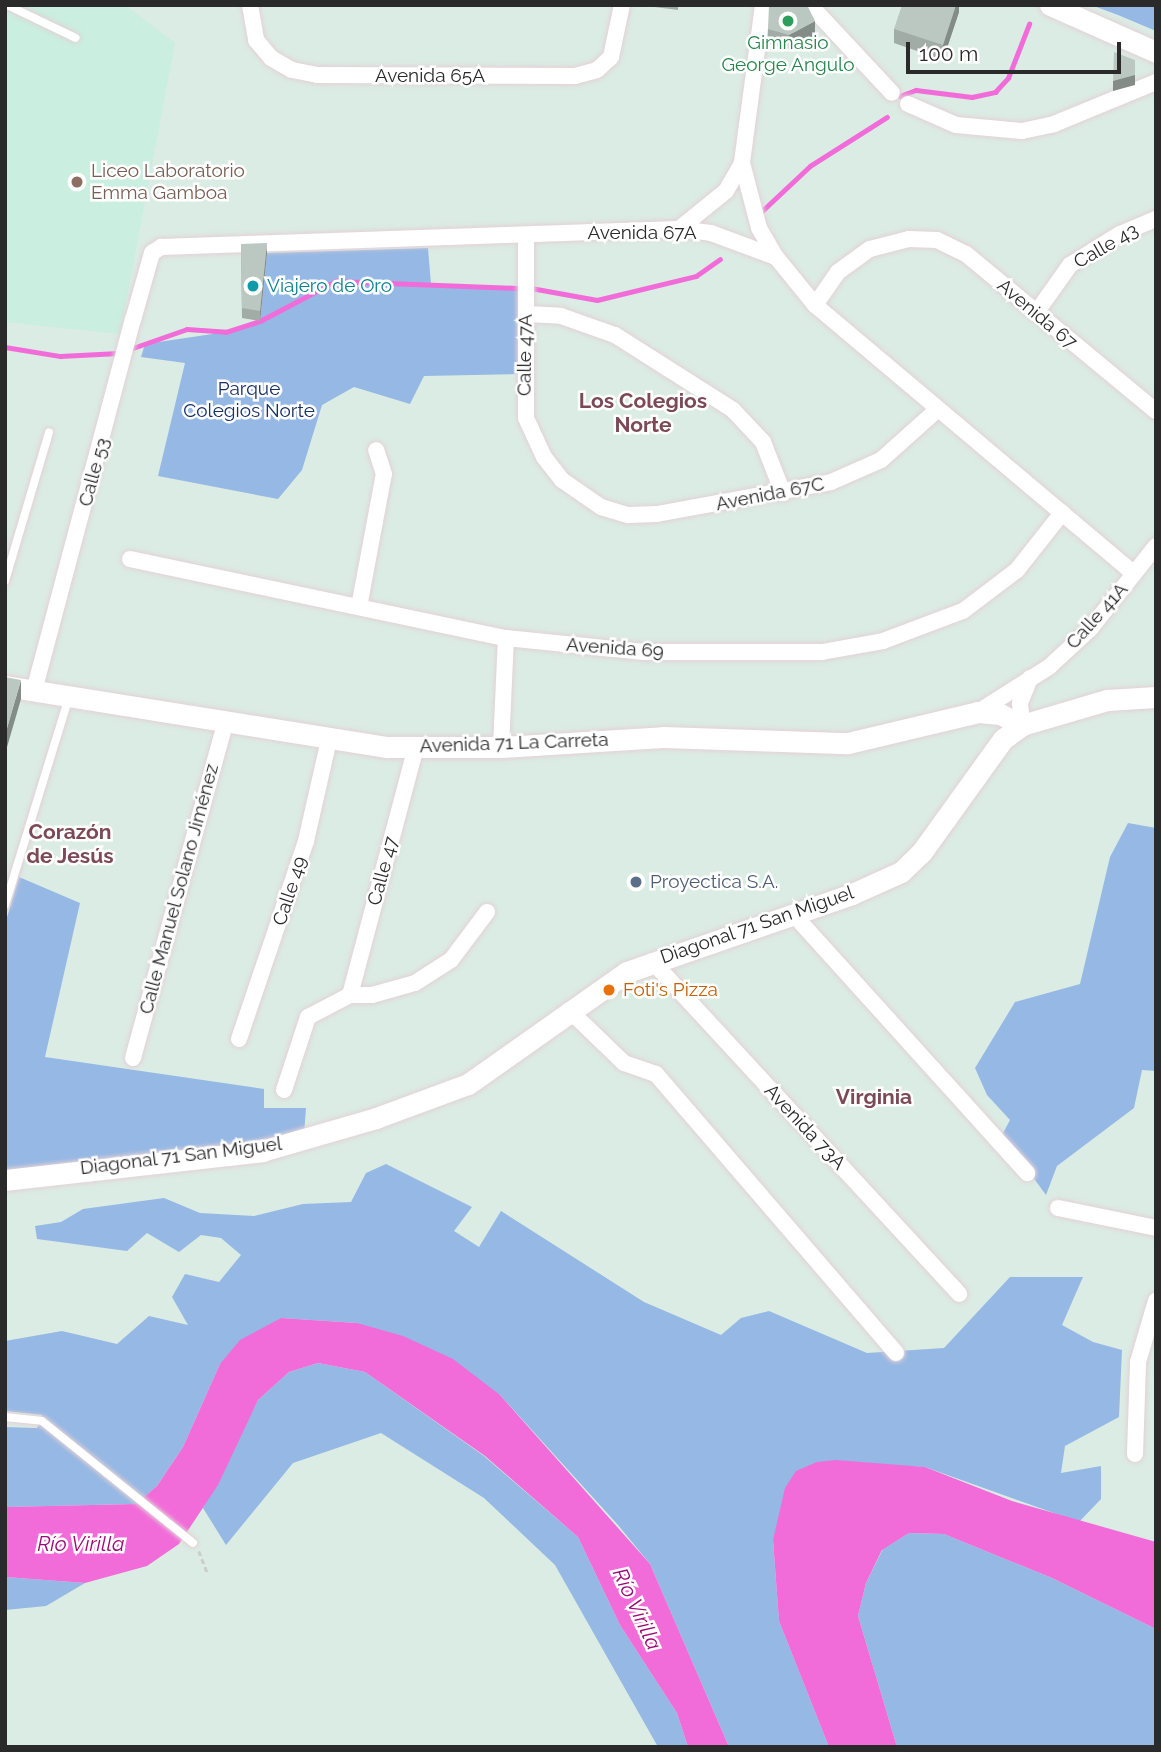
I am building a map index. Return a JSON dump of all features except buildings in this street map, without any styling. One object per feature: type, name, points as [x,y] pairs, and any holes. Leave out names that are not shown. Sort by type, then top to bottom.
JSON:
[{"type":"main road","points":[[1051,5],[1156,52]]},
{"type":"main road","name":"Avenida 71 La Carreta","points":[[5,686],[226,720],[329,740],[416,747],[500,747],[663,737],[848,743],[978,712],[1000,714],[1022,724]]},
{"type":"main road","points":[[1022,724],[1107,700],[1156,697]]},
{"type":"main road","name":"Diagonal 71 San Miguel","points":[[5,1180],[262,1151],[320,1136],[468,1084],[569,1010],[652,961],[794,915],[901,872],[921,853],[1003,739],[1022,724]]},
{"type":"street","name":"Avenida 65A","points":[[250,5],[257,40],[271,58],[292,70],[317,75],[575,76],[597,70],[611,57],[622,5]]},
{"type":"street","points":[[763,5],[742,163],[747,196],[776,257],[815,305],[1134,574]]},
{"type":"street","points":[[810,5],[892,93]]},
{"type":"street","points":[[908,104],[956,125],[1022,131],[1054,124],[1156,82]]},
{"type":"street","points":[[678,229],[726,191],[742,163]]},
{"type":"street","name":"Calle 43","points":[[1036,313],[1070,265],[1120,234],[1156,219]]},
{"type":"street","name":"Avenida 67A","points":[[152,253],[173,245],[526,236],[678,229],[711,233],[776,257]]},
{"type":"street","name":"Calle 47A","points":[[526,236],[522,390],[526,418],[544,457],[583,496]]},
{"type":"street","name":"Avenida 67","points":[[815,305],[849,264],[870,249],[909,239],[937,240],[966,254],[1156,411]]},
{"type":"street","name":"Calle 53","points":[[34,691],[152,253]]},
{"type":"street","points":[[526,307],[615,335],[733,410],[763,442],[783,493]]},
{"type":"street","name":"Avenida 67C","points":[[583,496],[628,515],[783,493],[857,474],[910,438],[937,410]]},
{"type":"street","points":[[359,607],[384,474],[376,450]]},
{"type":"street","name":"Avenida 69","points":[[130,559],[506,638],[658,652],[822,652],[883,641],[962,611],[1017,570],[1062,513]]},
{"type":"street","name":"Calle 41A","points":[[978,712],[1049,667],[1090,629],[1156,546]]},
{"type":"street","points":[[500,747],[506,638]]},
{"type":"street","points":[[1022,724],[1020,703],[1030,678]]},
{"type":"street","name":"Calle Manuel Solano Jiménez","points":[[133,1058],[226,720]]},
{"type":"street","name":"Calle 49","points":[[239,1039],[302,853],[329,740]]},
{"type":"street","name":"Calle 47","points":[[350,995],[416,747]]},
{"type":"street","points":[[284,1090],[301,1026],[308,1017],[350,995],[372,995],[415,983],[451,960],[487,912]]},
{"type":"street","points":[[794,915],[1027,1173]]},
{"type":"street","name":"Avenida 73A","points":[[652,961],[959,1294]]},
{"type":"street","points":[[569,1010],[624,1063],[656,1074],[896,1353]]},
{"type":"street","points":[[1058,1208],[1156,1228]]},
{"type":"street","points":[[1135,1454],[1138,1362],[1156,1301]]},
{"type":"lane","points":[[6,5],[76,38]]},
{"type":"lane","points":[[5,581],[49,432]]},
{"type":"lane","points":[[5,905],[69,697]]},
{"type":"lane","points":[[5,1417],[42,1421],[191,1541]]},
{"type":"path","points":[[191,1541],[208,1574]]},
{"type":"shaded area","name":"Liceo Laboratorio Emma Gamboa","points":[[5,5],[125,5],[175,43],[120,334],[5,322]]},
{"type":"green space","points":[[1091,5],[1156,5],[1156,31],[1118,15]]},
{"type":"green space","name":"Parque Colegios Norte","points":[[428,248],[431,284],[523,287],[523,374],[424,376],[410,404],[354,387],[322,405],[302,470],[278,499],[158,476],[185,363],[141,357],[145,344],[226,332],[260,321],[267,253]]},
{"type":"green space","points":[[1128,823],[1156,828],[1156,1071],[1142,1070],[1134,1108],[1057,1166],[1046,1195],[1002,1135],[1010,1120],[987,1095],[975,1068],[1015,1002],[1080,984],[1110,857]]},
{"type":"green space","points":[[19,877],[80,903],[45,1057],[264,1089],[264,1108],[306,1108],[304,1135],[5,1173],[5,924]]},
{"type":"green space","points":[[386,1164],[472,1207],[454,1231],[479,1247],[501,1211],[644,1302],[721,1335],[741,1318],[769,1311],[867,1353],[944,1348],[1010,1277],[1083,1277],[1062,1325],[1093,1342],[1122,1350],[1119,1417],[1065,1446],[1061,1473],[1101,1466],[1101,1499],[1079,1522],[925,1467],[817,1462],[773,1540],[779,1621],[829,1747],[729,1747],[650,1564],[618,1525],[500,1395],[357,1323],[281,1318],[220,1364],[183,1447],[157,1486],[136,1504],[5,1507],[5,1427],[37,1428],[42,1415],[5,1411],[5,1341],[62,1331],[117,1344],[149,1316],[188,1325],[172,1297],[185,1274],[219,1282],[241,1255],[221,1238],[201,1235],[179,1252],[147,1233],[127,1251],[37,1239],[35,1226],[61,1222],[83,1209],[164,1198],[200,1213],[254,1216],[303,1204],[351,1202],[366,1173]]},
{"type":"green space","points":[[318,1363],[365,1372],[484,1456],[578,1537],[620,1625],[677,1713],[688,1747],[658,1747],[555,1565],[484,1498],[381,1433],[293,1463],[226,1545],[203,1508],[258,1400],[289,1372]]},
{"type":"green space","points":[[909,1533],[944,1534],[1052,1578],[1156,1629],[1156,1747],[897,1747],[858,1616],[866,1583],[883,1549]]},
{"type":"green space","points":[[5,1577],[85,1583],[46,1606],[5,1610]]},
{"type":"water","name":"Río Virilla","points":[[281,1318],[357,1323],[403,1336],[453,1359],[500,1395],[650,1564],[729,1747],[688,1747],[677,1713],[620,1625],[578,1537],[485,1456],[365,1372],[318,1363],[289,1372],[258,1400],[218,1485],[179,1544],[147,1566],[85,1583],[5,1577],[5,1507],[136,1504],[157,1486],[183,1447],[220,1364],[240,1340]]},
{"type":"water","points":[[836,1460],[925,1467],[1012,1501],[1156,1542],[1156,1629],[1052,1578],[944,1534],[909,1533],[882,1550],[866,1583],[858,1616],[897,1747],[829,1747],[779,1621],[773,1540],[785,1488],[796,1471],[817,1462]]},
{"type":"waterway","points":[[900,96],[916,90],[972,97],[995,92],[1008,78],[1029,24]]},
{"type":"waterway","points":[[761,212],[810,166],[887,117]]},
{"type":"waterway","points":[[531,288],[597,300],[696,276],[720,259]]},
{"type":"waterway","points":[[130,349],[187,329],[226,332],[260,321],[336,281],[522,288]]},
{"type":"waterway","points":[[5,347],[60,356],[119,353]]},
{"type":"place","name":"Gimnasio George Angulo","points":[[788,21]]},
{"type":"place","name":"Liceo Laboratorio Emma Gamboa","points":[[77,182]]},
{"type":"place","name":"Viajero de Oro","points":[[253,286]]},
{"type":"place","name":"Proyectica S.A.","points":[[636,882]]},
{"type":"place","name":"Foti's Pizza","points":[[609,990]]},
{"type":"district","name":"Los Colegios Norte","points":[[643,413]]},
{"type":"district","name":"Corazón de Jesús","points":[[70,844]]},
{"type":"district","name":"Virginia","points":[[874,1097]]}]
